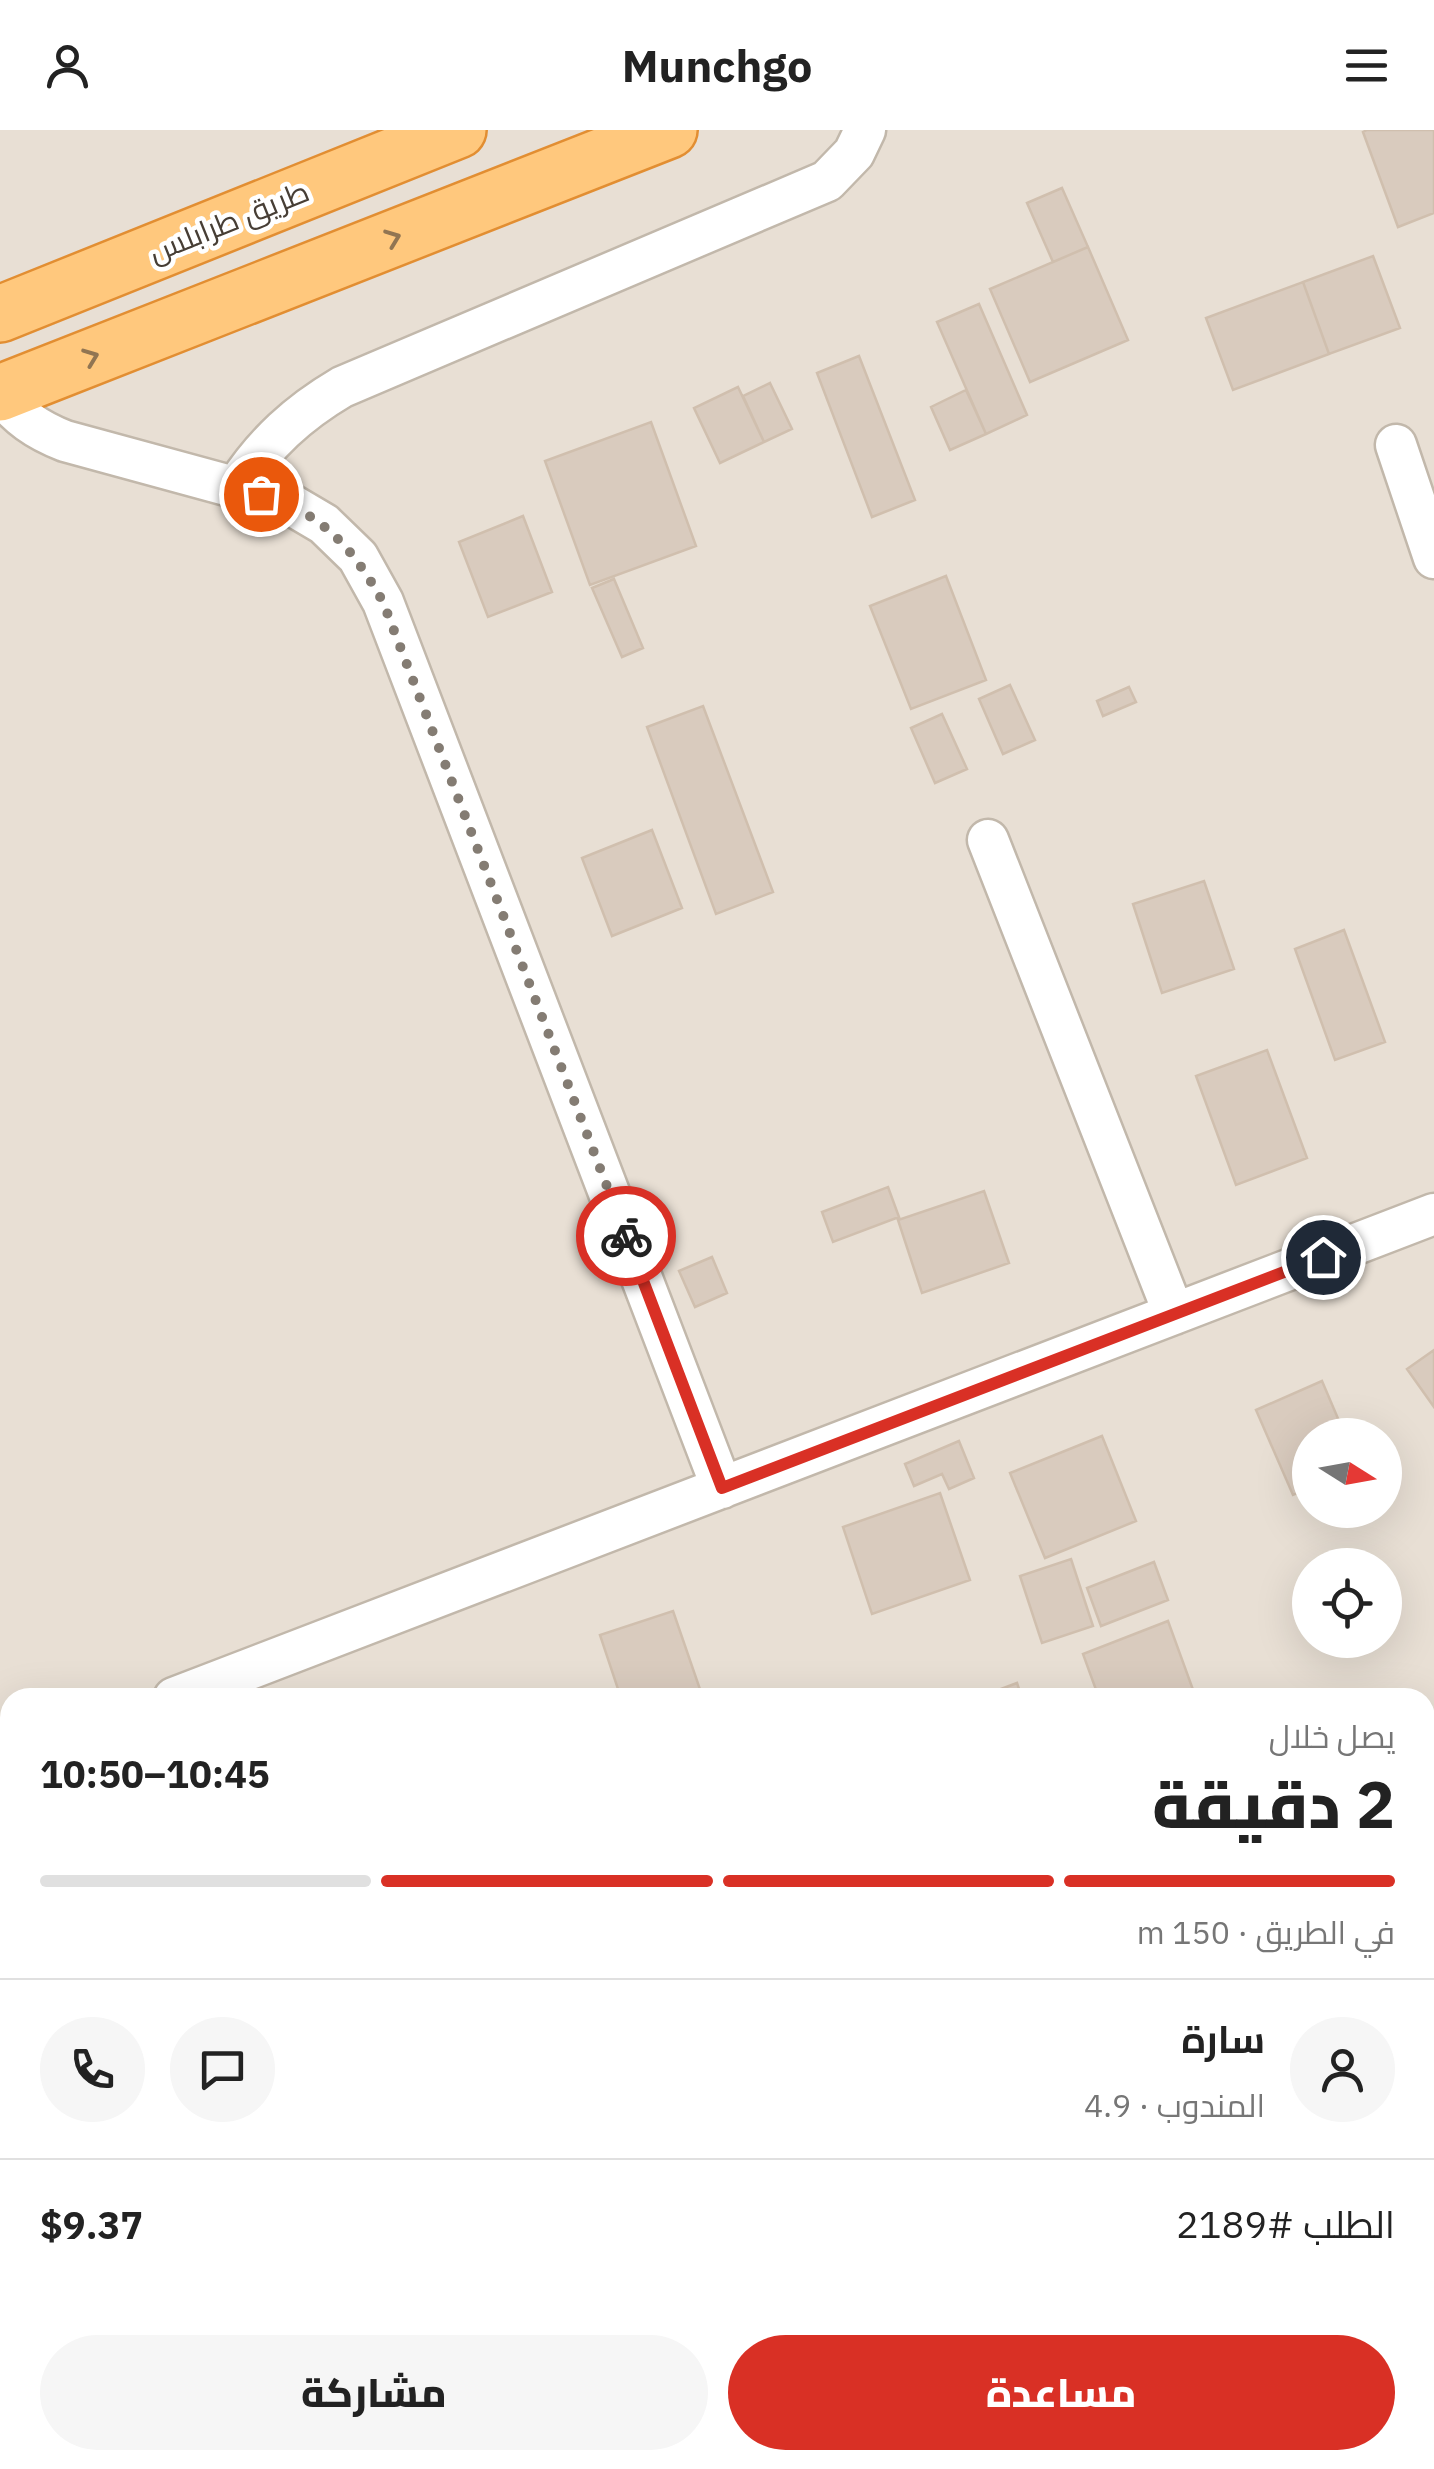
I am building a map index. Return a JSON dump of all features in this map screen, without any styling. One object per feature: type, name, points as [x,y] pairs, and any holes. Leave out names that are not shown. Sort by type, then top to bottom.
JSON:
[{"type":"highway","name":"طريق طرابلس","points":[[0,314],[458,130]]},
{"type":"highway","points":[[0,393],[669,130]]},
{"type":"street","points":[[237,486],[281,430],[342,387],[828,180],[854,154],[865,130]]},
{"type":"street","points":[[0,393],[13,411],[37,430],[65,441],[285,502],[324,524],[358,558],[383,602],[722,1488]]},
{"type":"street","points":[[1396,445],[1434,558]]},
{"type":"street","points":[[988,840],[1174,1314]]},
{"type":"street","points":[[200,1688],[1434,1214]]},
{"type":"shaded area","points":[[0,130],[1434,130],[1434,1688],[0,1688]]},
{"type":"building","points":[[1434,130],[1434,213],[1398,227],[1363,132]]},
{"type":"building","points":[[1062,188],[1088,247],[1053,262],[1027,203]]},
{"type":"building","points":[[1088,247],[1128,340],[1030,382],[990,289]]},
{"type":"building","points":[[1373,256],[1400,328],[1329,354],[1303,282]]},
{"type":"building","points":[[1303,282],[1329,354],[1233,390],[1206,318]]},
{"type":"building","points":[[979,304],[1027,415],[986,434],[937,322]]},
{"type":"building","points":[[859,356],[915,500],[872,517],[817,373]]},
{"type":"building","points":[[770,383],[792,429],[764,442],[743,396]]},
{"type":"building","points":[[738,387],[764,442],[720,463],[694,408]]},
{"type":"building","points":[[966,390],[986,434],[950,450],[931,407]]},
{"type":"building","points":[[651,422],[696,546],[590,585],[545,461]]},
{"type":"building","points":[[523,516],[552,592],[488,617],[459,542]]},
{"type":"building","points":[[946,576],[986,680],[911,709],[870,606]]},
{"type":"building","points":[[614,579],[643,648],[622,657],[592,588]]},
{"type":"building","points":[[1010,685],[1035,740],[1003,754],[979,699]]},
{"type":"building","points":[[1129,687],[1136,702],[1103,716],[1097,701]]},
{"type":"building","points":[[703,706],[773,892],[716,914],[647,727]]},
{"type":"building","points":[[942,714],[967,769],[935,783],[911,728]]},
{"type":"building","points":[[652,830],[682,908],[612,936],[582,858]]},
{"type":"building","points":[[1204,881],[1234,969],[1162,993],[1133,904]]},
{"type":"building","points":[[1344,930],[1385,1042],[1335,1060],[1295,949]]},
{"type":"building","points":[[1267,1050],[1307,1158],[1236,1185],[1196,1076]]},
{"type":"building","points":[[888,1187],[899,1217],[833,1242],[822,1212]]},
{"type":"building","points":[[984,1191],[1009,1263],[922,1293],[898,1220]]},
{"type":"building","points":[[712,1257],[727,1293],[695,1307],[679,1271]]},
{"type":"building","points":[[1434,1350],[1434,1407],[1407,1369]]},
{"type":"building","points":[[1322,1381],[1338,1418],[1292,1418],[1292,1493],[1256,1410]]},
{"type":"building","points":[[1102,1436],[1136,1521],[1045,1558],[1010,1473]]},
{"type":"building","points":[[959,1441],[974,1478],[949,1489],[942,1474],[914,1486],[905,1464]]},
{"type":"building","points":[[940,1493],[970,1580],[872,1614],[843,1527]]},
{"type":"building","points":[[1071,1559],[1093,1626],[1042,1643],[1020,1576]]},
{"type":"building","points":[[1154,1562],[1168,1600],[1101,1626],[1087,1588]]},
{"type":"building","points":[[673,1611],[700,1688],[618,1688],[600,1635]]},
{"type":"building","points":[[1168,1621],[1192,1688],[1095,1688],[1083,1654]]},
{"type":"way so far","points":[[261,494],[285,502],[324,524],[358,558],[383,602],[626,1236]]},
{"type":"route","points":[[626,1236],[722,1488],[1323,1257]]}]
